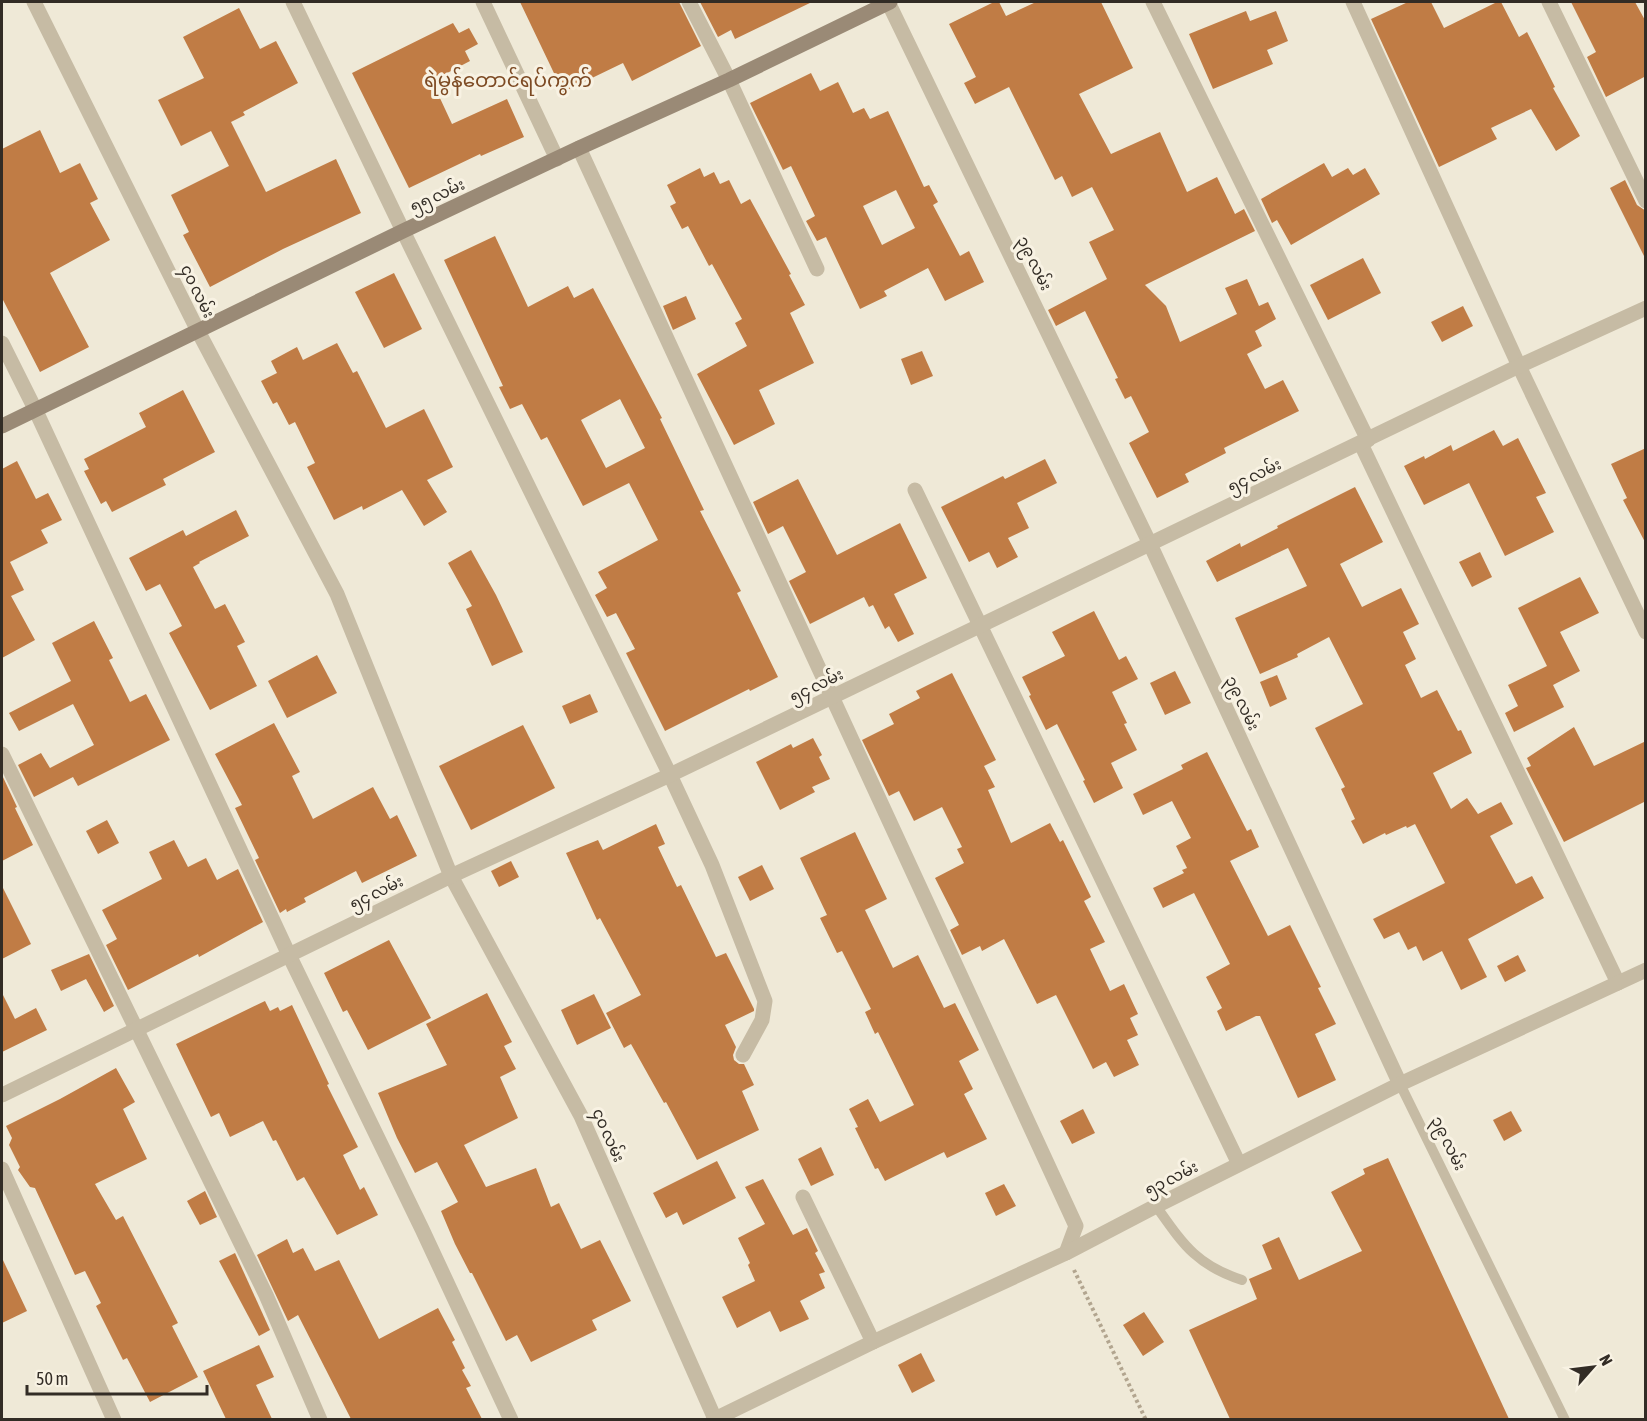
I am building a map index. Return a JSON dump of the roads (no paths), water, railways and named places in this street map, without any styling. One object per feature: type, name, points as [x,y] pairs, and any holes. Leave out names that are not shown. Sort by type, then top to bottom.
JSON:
[{"type":"main road","name":"၅၅ လမ်း","points":[[2,426],[403,231],[729,80],[889,2]]},
{"type":"street","name":"၄၀ လမ်း","points":[[34,2],[198,331],[337,594],[452,876],[581,1116],[714,1419]]},
{"type":"street","points":[[292,2],[712,865],[765,1001],[762,1020],[743,1055]]},
{"type":"street","points":[[483,2],[557,159]]},
{"type":"street","points":[[689,2],[729,80],[817,269]]},
{"type":"street","name":"၃၉ လမ်း","points":[[889,2],[1150,544],[1400,1084]]},
{"type":"street","points":[[1153,2],[1364,442],[1618,983]]},
{"type":"street","points":[[1353,2],[1519,366],[1646,632]]},
{"type":"street","points":[[1549,2],[1646,201]]},
{"type":"street","points":[[579,148],[1076,1226],[1066,1253]]},
{"type":"street","name":"၅၄ လမ်း","points":[[2,1095],[452,876],[832,698],[1519,366],[1646,308]]},
{"type":"street","points":[[2,343],[35,409],[289,955],[512,1419]]},
{"type":"street","points":[[915,490],[1239,1164]]},
{"type":"street","points":[[2,754],[266,1295],[320,1419]]},
{"type":"street","name":"၅၃ လမ်း","points":[[714,1419],[873,1342],[1066,1253],[1400,1084],[1646,970]]},
{"type":"street","points":[[2,1169],[114,1419]]},
{"type":"street","points":[[803,1197],[873,1342]]},
{"type":"lane","name":"၃၉ လမ်း","points":[[1400,1084],[1565,1419]]},
{"type":"lane","points":[[1156,1206],[1181,1242],[1189,1249],[1220,1273],[1242,1280]]},
{"type":"district","name":"ရဲမွန်တောင်ရပ်ကွက်","points":[[508,80]]}]
